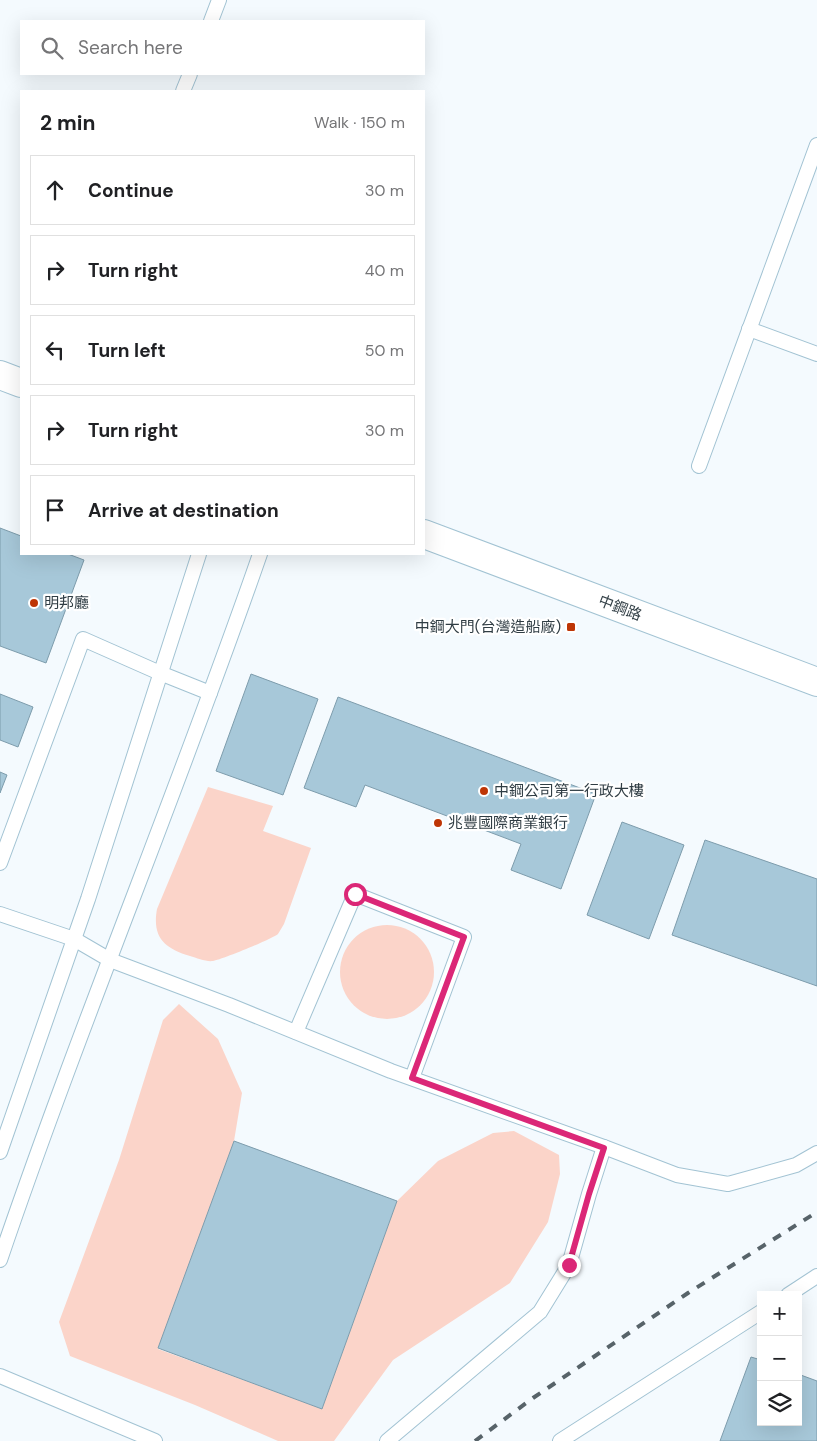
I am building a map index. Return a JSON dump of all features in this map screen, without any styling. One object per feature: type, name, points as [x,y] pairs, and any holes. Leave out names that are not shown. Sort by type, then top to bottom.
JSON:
[{"type":"street","points":[[0,375],[20,384]]},
{"type":"street","name":"中鋼路","points":[[425,534],[817,682]]},
{"type":"lane","points":[[210,20],[219,0]]},
{"type":"lane","points":[[183,90],[190,75]]},
{"type":"lane","points":[[699,466],[817,144]]},
{"type":"lane","points":[[749,329],[817,354]]},
{"type":"lane","points":[[0,1152],[88,899],[199,555]]},
{"type":"lane","points":[[0,1260],[30,1170],[210,693],[260,555]]},
{"type":"lane","points":[[0,863],[84,639],[210,693]]},
{"type":"lane","points":[[296,1032],[355,894],[464,937],[412,1078]]},
{"type":"lane","points":[[0,914],[74,939],[110,960],[412,1078],[677,1175],[728,1184],[796,1165],[817,1153]]},
{"type":"lane","points":[[387,1441],[540,1312],[569,1265],[604,1148]]},
{"type":"lane","points":[[794,1291],[817,1276]]},
{"type":"lane","points":[[560,1441],[757,1315]]},
{"type":"lane","points":[[0,1376],[155,1441]]},
{"type":"shaded area","points":[[208,787],[273,806],[263,831],[311,848],[284,924],[278,934],[236,953],[210,961],[202,960],[173,949],[162,940],[156,927],[157,909]]},
{"type":"shaded area","points":[[387,925],[405,929],[420,939],[430,954],[434,972],[430,990],[420,1005],[405,1015],[387,1019],[369,1015],[354,1005],[344,990],[340,972],[344,954],[354,939],[369,929]]},
{"type":"shaded area","points":[[179,1004],[218,1039],[242,1093],[234,1141],[158,1349],[322,1409],[397,1201],[438,1161],[493,1133],[514,1131],[559,1155],[560,1174],[548,1222],[510,1283],[393,1360],[334,1441],[278,1441],[195,1405],[70,1356],[59,1322],[119,1160],[163,1020]]},
{"type":"building","name":"明邦廳","points":[[0,528],[20,536],[20,555],[71,555],[84,560],[46,663],[0,646]]},
{"type":"building","points":[[251,674],[318,699],[283,795],[216,771]]},
{"type":"building","points":[[0,694],[33,707],[18,747],[0,740]]},
{"type":"building","name":"中鋼公司第一行政大樓","points":[[338,697],[596,794],[561,889],[511,870],[521,844],[365,785],[356,807],[304,788]]},
{"type":"building","points":[[0,772],[7,775],[0,793]]},
{"type":"building","points":[[622,822],[684,845],[649,939],[587,915]]},
{"type":"building","points":[[705,840],[817,879],[817,986],[672,935]]},
{"type":"building","points":[[234,1141],[397,1201],[322,1409],[158,1348]]},
{"type":"building","points":[[751,1357],[757,1359],[757,1426],[802,1426],[802,1375],[817,1381],[817,1441],[720,1441]]},
{"type":"railway","points":[[475,1441],[533,1398],[688,1293],[817,1212]]},
{"type":"place","name":"明邦廳","points":[[34,603]]},
{"type":"place","name":"中鋼大門(台灣造船廠)","points":[[571,627]]},
{"type":"place","name":"中鋼公司第一行政大樓","points":[[484,791]]},
{"type":"place","name":"兆豐國際商業銀行","points":[[438,823]]},
{"type":"route","points":[[355,894],[464,937],[412,1078],[604,1148],[569,1265]]}]
